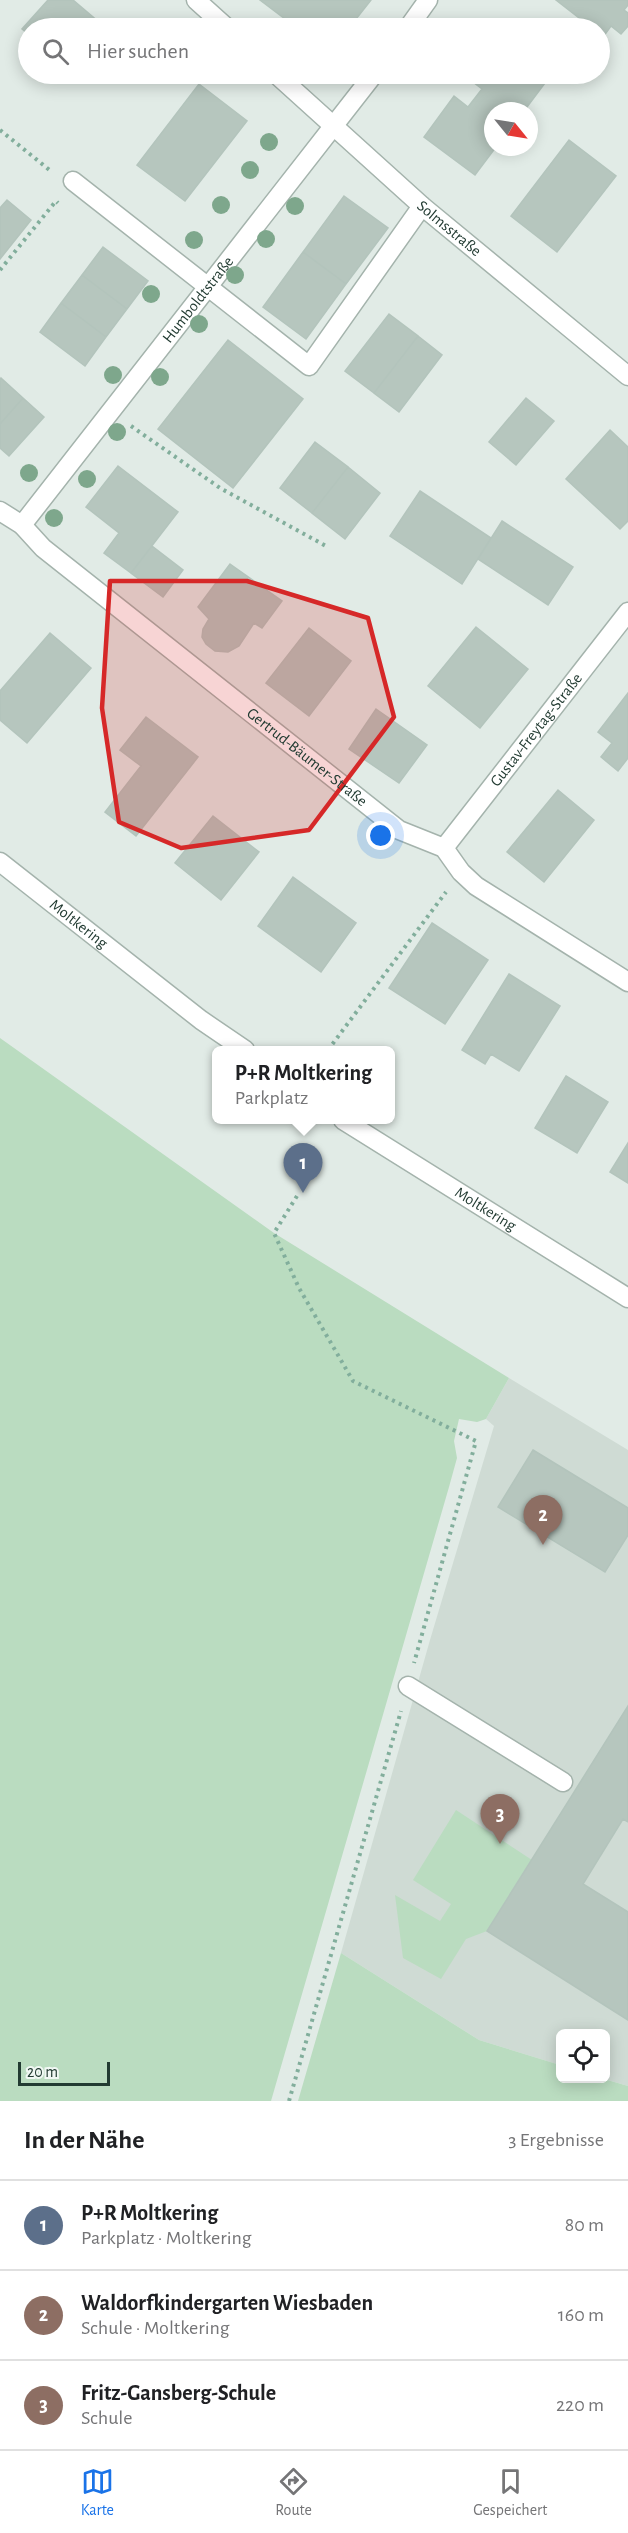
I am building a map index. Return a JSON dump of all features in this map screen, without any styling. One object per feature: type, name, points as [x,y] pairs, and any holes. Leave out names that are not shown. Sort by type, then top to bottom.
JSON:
[{"type":"street","points":[[196,0],[216,18]]},
{"type":"street","points":[[416,18],[429,0]]},
{"type":"street","name":"Solmsstraße","points":[[287,84],[422,206],[628,376]]},
{"type":"street","name":"Humboldtstraße","points":[[22,525],[366,84]]},
{"type":"street","points":[[64,178],[309,366],[422,206]]},
{"type":"street","name":"Gertrud-Bäumer-Straße","points":[[0,511],[22,525],[43,548],[399,830],[444,848]]},
{"type":"street","name":"Gustav-Freytag-Straße","points":[[444,848],[628,612]]},
{"type":"street","points":[[444,848],[461,872],[476,886],[628,982]]},
{"type":"street","name":"Moltkering","points":[[0,862],[201,1020],[239,1046]]},
{"type":"street","name":"Moltkering","points":[[351,1124],[628,1298]]},
{"type":"street","points":[[408,1686],[563,1782]]},
{"type":"path","points":[[0,130],[64,178]]},
{"type":"path","points":[[0,270],[56,201],[56,193]]},
{"type":"path","points":[[56,201],[65,208]]},
{"type":"path","points":[[111,412],[220,488],[326,546]]},
{"type":"path","points":[[331,1046],[461,872]]},
{"type":"path","points":[[289,2101],[476,1441],[353,1381],[299,1288],[274,1233],[297,1196]]},
{"type":"highlighted area","points":[[110,581],[247,581],[368,618],[394,717],[309,830],[181,848],[119,822],[102,708]]},
{"type":"shaded area","points":[[509,1378],[628,1450],[628,2086],[610,2081],[610,2029],[556,2029],[556,2064],[479,2040],[341,1953],[494,1426],[486,1419]]},
{"type":"green space","points":[[0,1038],[274,1233],[509,1378],[486,1419],[477,1422],[459,1419],[454,1441],[457,1458],[271,2101],[0,2101]]},
{"type":"green space","points":[[456,1810],[532,1860],[487,1931],[466,1939],[441,1979],[403,1958],[395,1895],[440,1921],[451,1904],[413,1880]]},
{"type":"green space","points":[[341,1953],[479,2040],[556,2064],[556,2083],[610,2083],[610,2081],[628,2086],[628,2101],[298,2101]]},
{"type":"building","points":[[48,0],[73,0],[94,18],[32,18]]},
{"type":"building","points":[[260,0],[371,0],[357,18],[284,18]]},
{"type":"building","points":[[556,0],[628,0],[628,5],[624,10],[628,13],[628,26],[621,34],[610,27],[610,18],[579,18]]},
{"type":"building","points":[[199,84],[247,121],[185,201],[137,165]]},
{"type":"building","points":[[476,84],[544,84],[531,102],[484,102],[484,156],[489,156],[475,175],[424,137],[454,96],[468,107],[482,89]]},
{"type":"building","points":[[569,140],[616,176],[557,252],[511,216]]},
{"type":"building","points":[[344,196],[388,228],[346,284],[303,252]]},
{"type":"building","points":[[7,200],[31,220],[0,259],[0,208]]},
{"type":"building","points":[[103,247],[148,281],[127,309],[82,275]]},
{"type":"building","points":[[303,252],[346,284],[306,339],[263,307]]},
{"type":"building","points":[[82,275],[127,309],[106,337],[61,303]]},
{"type":"building","points":[[61,303],[106,337],[85,366],[40,332]]},
{"type":"building","points":[[389,314],[418,336],[374,393],[345,371]]},
{"type":"building","points":[[418,336],[442,355],[399,412],[374,393]]},
{"type":"building","points":[[228,340],[303,399],[233,488],[158,429]]},
{"type":"building","points":[[1,378],[23,398],[0,424],[0,380]]},
{"type":"building","points":[[23,398],[44,417],[9,456],[0,448],[0,424]]},
{"type":"building","points":[[526,398],[554,421],[516,465],[489,442]]},
{"type":"building","points":[[610,430],[628,447],[628,521],[620,529],[566,479]]},
{"type":"building","points":[[315,442],[348,467],[312,513],[280,488]]},
{"type":"building","points":[[118,466],[178,512],[131,573],[104,553],[119,533],[86,507]]},
{"type":"building","points":[[348,467],[380,493],[345,539],[312,513]]},
{"type":"building","points":[[420,491],[491,538],[462,584],[390,536]]},
{"type":"building","points":[[502,521],[573,567],[548,605],[478,559]]},
{"type":"building","points":[[152,546],[183,570],[163,597],[131,573]]},
{"type":"building","points":[[230,564],[282,601],[262,628],[254,623],[239,646],[228,652],[215,651],[206,644],[202,637],[203,629],[209,619],[198,607]]},
{"type":"building","points":[[476,627],[528,669],[480,728],[428,686]]},
{"type":"building","points":[[309,628],[351,661],[309,716],[266,683]]},
{"type":"building","points":[[50,633],[91,668],[27,743],[0,720],[0,691]]},
{"type":"building","points":[[628,693],[628,758],[618,771],[601,757],[612,743],[598,732]]},
{"type":"building","points":[[376,709],[427,745],[399,783],[349,749]]},
{"type":"building","points":[[146,717],[198,757],[136,836],[105,812],[141,766],[120,750]]},
{"type":"building","points":[[558,790],[594,820],[544,882],[507,852]]},
{"type":"building","points":[[213,816],[259,852],[221,900],[175,863]]},
{"type":"building","points":[[293,877],[356,923],[321,972],[258,926]]},
{"type":"building","points":[[432,923],[488,960],[445,1024],[389,988]]},
{"type":"building","points":[[509,974],[560,1006],[519,1071],[491,1054],[485,1064],[462,1050]]},
{"type":"building","points":[[566,1076],[608,1102],[577,1153],[535,1128]]},
{"type":"building","points":[[628,1143],[628,1183],[610,1172]]},
{"type":"building","points":[[533,1450],[628,1508],[628,1535],[605,1572],[498,1507]]},
{"type":"building","points":[[628,1706],[628,1822],[623,1819],[583,1884],[628,1912],[628,2020],[487,1931]]},
{"type":"place","name":"P+R Moltkering","points":[[303,1193]]},
{"type":"place","name":"Waldorfkindergarten Wiesbaden","points":[[543,1545]]},
{"type":"place","name":"Fritz-Gansberg-Schule","points":[[500,1844]]}]
